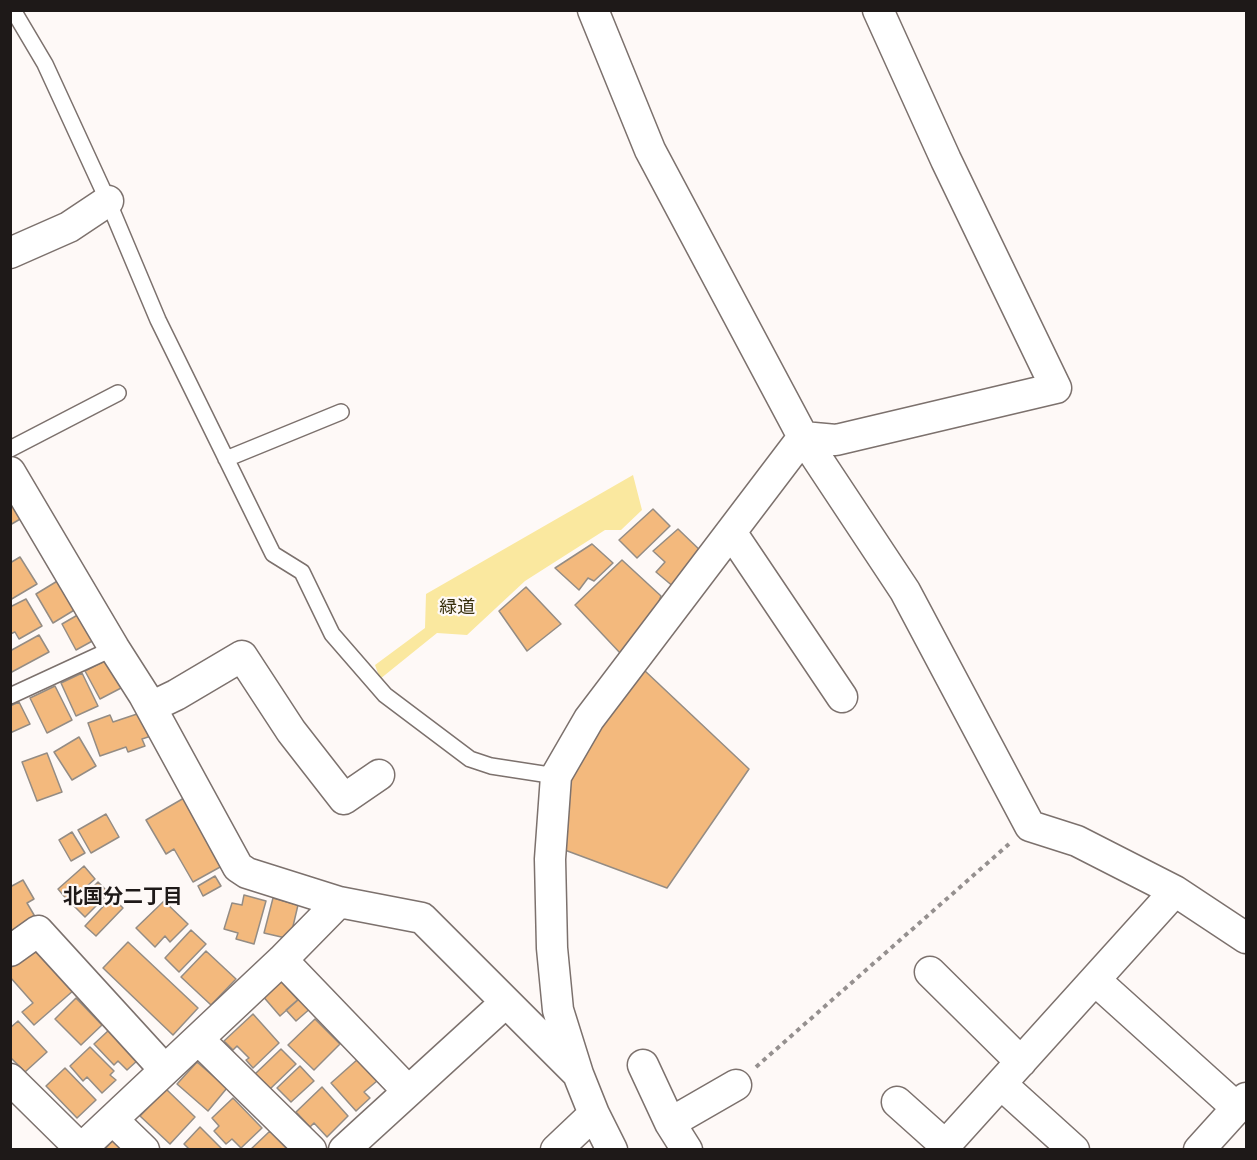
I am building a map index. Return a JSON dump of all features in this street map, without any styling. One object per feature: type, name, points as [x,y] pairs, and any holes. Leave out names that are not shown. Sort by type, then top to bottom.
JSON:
[{"type":"street","points":[[594,10],[650,150],[803,437],[905,591],[1030,826],[1077,841],[1175,891],[1246,938]]},
{"type":"street","points":[[803,437],[836,440],[1056,388],[946,160],[878,10]]},
{"type":"street","points":[[10,253],[69,227],[108,201]]},
{"type":"street","points":[[612,1149],[594,1114],[578,1074],[558,1010],[552,948],[550,859],[556,776],[590,719],[803,437]]},
{"type":"street","points":[[10,472],[150,707],[238,867],[247,873],[339,902],[422,918],[578,1074]]},
{"type":"street","points":[[731,532],[842,697]]},
{"type":"street","points":[[150,707],[242,656],[291,730],[344,799],[379,775]]},
{"type":"street","points":[[897,1102],[943,1147],[1175,891]]},
{"type":"street","points":[[10,1079],[81,1149],[282,960],[339,902]]},
{"type":"street","points":[[10,951],[38,931],[165,1070]]},
{"type":"street","points":[[282,960],[408,1091]]},
{"type":"street","points":[[930,972],[1021,1062]]},
{"type":"street","points":[[1095,980],[1242,1103],[1199,1149]]},
{"type":"street","points":[[360,1144],[408,1091],[505,1003]]},
{"type":"street","points":[[198,1039],[311,1149]]},
{"type":"street","points":[[643,1065],[676,1140],[736,1085]]},
{"type":"street","points":[[1001,1084],[1074,1149]]},
{"type":"street","points":[[556,1149],[594,1114]]},
{"type":"street","points":[[113,1120],[144,1149]]},
{"type":"lane","points":[[13,10],[45,64],[108,201],[159,320],[273,554],[302,572],[332,634],[386,695],[470,759],[491,766],[556,776]]},
{"type":"lane","points":[[10,449],[118,393]]},
{"type":"lane","points":[[226,459],[341,412]]},
{"type":"lane","points":[[10,696],[114,648]]},
{"type":"path","points":[[736,1085],[1030,826]]},
{"type":"green space","name":"緑道","points":[[633,475],[642,510],[621,530],[605,530],[525,581],[467,635],[437,633],[380,679],[375,665],[425,628],[426,594]]},
{"type":"building","points":[[10,497],[22,518],[10,525]]},
{"type":"building","points":[[653,509],[670,526],[637,558],[619,540]]},
{"type":"building","points":[[678,529],[704,554],[675,588],[656,572],[665,562],[653,551]]},
{"type":"building","points":[[592,544],[613,563],[594,581],[588,578],[579,590],[555,568]]},
{"type":"building","points":[[20,557],[37,584],[10,600],[10,563]]},
{"type":"building","points":[[622,560],[661,596],[654,615],[621,654],[575,605]]},
{"type":"building","points":[[59,580],[76,609],[53,623],[36,594]]},
{"type":"building","points":[[526,587],[561,624],[527,651],[499,611]]},
{"type":"building","points":[[26,599],[42,626],[19,639],[15,632],[10,634],[10,607]]},
{"type":"building","points":[[81,613],[96,639],[76,650],[62,624]]},
{"type":"building","points":[[39,635],[49,652],[10,673],[10,651]]},
{"type":"building","points":[[108,659],[123,687],[100,699],[85,671]]},
{"type":"building","points":[[641,662],[644,670],[749,769],[667,888],[562,849],[566,781]]},
{"type":"building","points":[[82,673],[98,706],[76,716],[61,683]]},
{"type":"building","points":[[55,686],[72,720],[47,733],[30,698]]},
{"type":"building","points":[[19,702],[30,724],[10,733],[10,706]]},
{"type":"building","points":[[143,712],[151,736],[142,739],[145,746],[128,752],[126,747],[100,756],[88,723],[110,715],[113,722]]},
{"type":"building","points":[[79,737],[96,766],[72,780],[54,752]]},
{"type":"building","points":[[47,753],[62,792],[37,801],[22,762]]},
{"type":"building","points":[[184,798],[222,866],[193,882],[174,849],[166,854],[146,820]]},
{"type":"building","points":[[106,814],[119,837],[91,853],[78,830]]},
{"type":"building","points":[[72,832],[85,853],[71,861],[59,840]]},
{"type":"building","points":[[84,866],[95,879],[69,902],[58,889]]},
{"type":"building","points":[[215,876],[221,886],[203,896],[198,886]]},
{"type":"building","points":[[23,880],[34,899],[27,903],[37,920],[14,934],[10,928],[10,887]]},
{"type":"building","points":[[98,882],[109,893],[85,917],[74,906]]},
{"type":"building","points":[[244,895],[266,901],[254,944],[236,939],[238,933],[224,929],[232,903],[242,905]]},
{"type":"building","points":[[112,897],[123,908],[96,936],[85,926]]},
{"type":"building","points":[[273,898],[298,905],[290,939],[264,933]]},
{"type":"building","points":[[164,901],[188,924],[170,942],[165,936],[155,947],[136,928]]},
{"type":"building","points":[[191,930],[206,944],[179,972],[165,958]]},
{"type":"building","points":[[128,942],[198,1008],[173,1035],[103,968]]},
{"type":"building","points":[[35,946],[74,990],[34,1025],[22,1012],[33,1003],[10,977],[10,968]]},
{"type":"building","points":[[206,951],[236,979],[211,1005],[181,977]]},
{"type":"building","points":[[278,978],[298,1000],[280,1016],[261,994]]},
{"type":"building","points":[[302,996],[312,1007],[296,1021],[286,1010]]},
{"type":"building","points":[[76,998],[102,1025],[81,1045],[55,1019]]},
{"type":"building","points":[[253,1014],[279,1043],[253,1068],[246,1060],[249,1058],[237,1046],[233,1050],[224,1041]]},
{"type":"building","points":[[315,1019],[340,1044],[314,1070],[288,1045]]},
{"type":"building","points":[[18,1021],[47,1052],[25,1072],[10,1057],[10,1028]]},
{"type":"building","points":[[109,1030],[138,1060],[127,1070],[118,1061],[114,1065],[94,1044]]},
{"type":"building","points":[[90,1047],[114,1071],[110,1075],[116,1080],[102,1093],[87,1077],[83,1081],[70,1066]]},
{"type":"building","points":[[281,1049],[296,1064],[270,1089],[255,1074]]},
{"type":"building","points":[[358,1059],[377,1081],[364,1092],[370,1098],[356,1111],[331,1083]]},
{"type":"building","points":[[197,1062],[227,1088],[208,1111],[177,1084]]},
{"type":"building","points":[[300,1066],[314,1081],[291,1102],[277,1088]]},
{"type":"building","points":[[65,1068],[96,1100],[77,1118],[46,1086]]},
{"type":"building","points":[[322,1087],[348,1116],[327,1137],[314,1123],[310,1127],[296,1112]]},
{"type":"building","points":[[166,1089],[195,1117],[170,1144],[140,1116]]},
{"type":"building","points":[[233,1098],[262,1128],[241,1148],[232,1139],[226,1144],[214,1131],[219,1126],[212,1118]]},
{"type":"building","points":[[200,1127],[223,1150],[190,1150],[184,1144]]},
{"type":"building","points":[[270,1131],[288,1150],[250,1150]]},
{"type":"building","points":[[114,1139],[124,1150],[104,1150]]},
{"type":"district","name":"北国分二丁目","points":[[123,897]]}]
